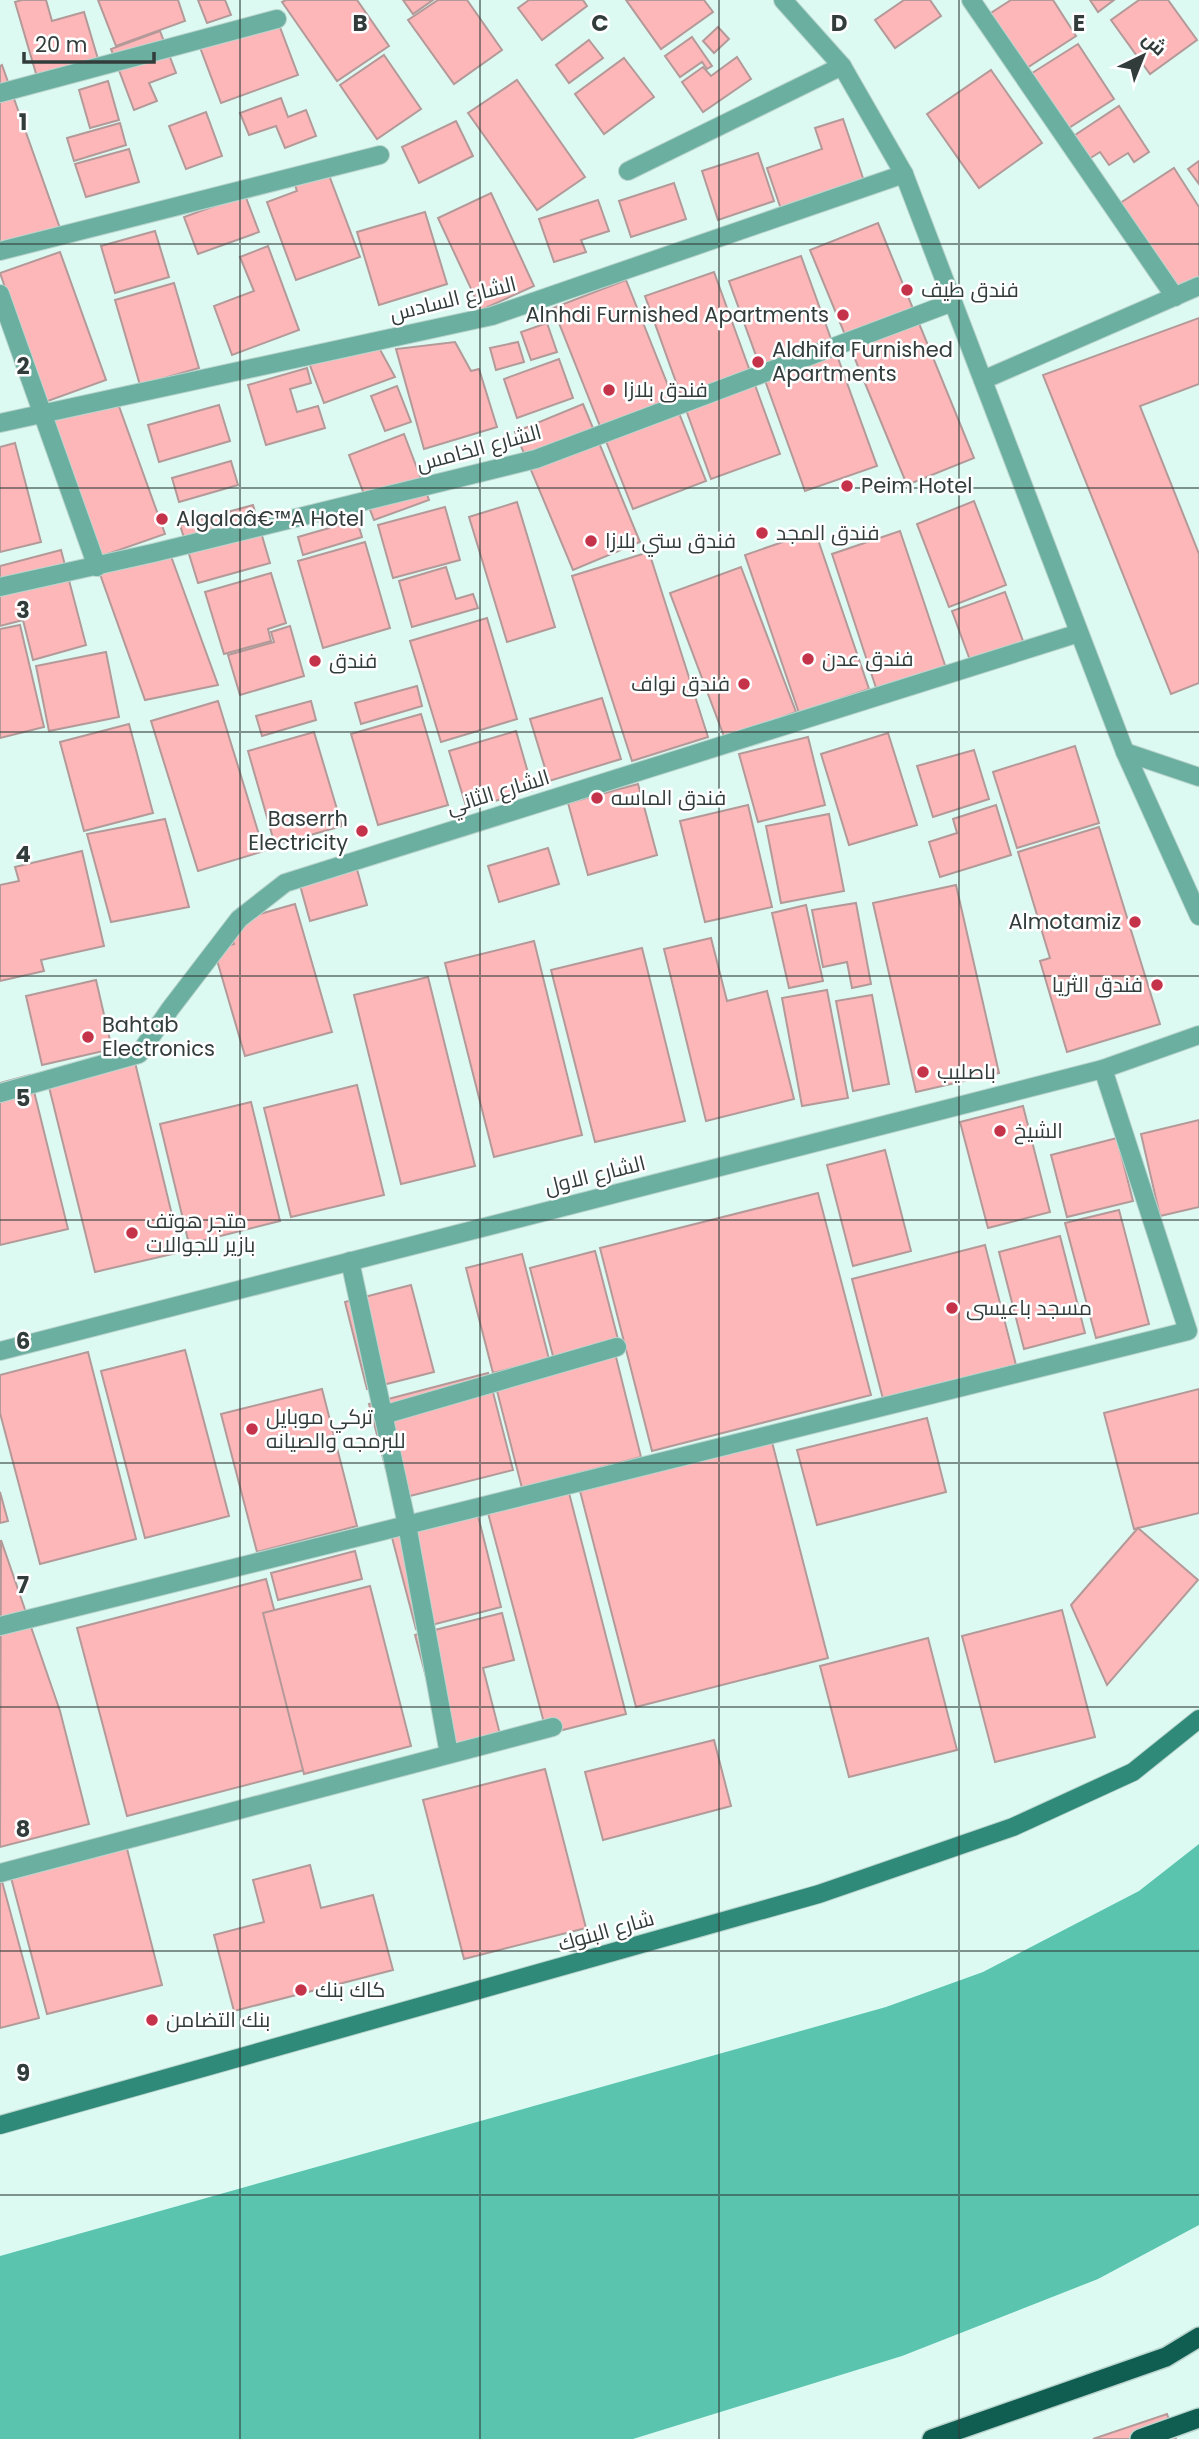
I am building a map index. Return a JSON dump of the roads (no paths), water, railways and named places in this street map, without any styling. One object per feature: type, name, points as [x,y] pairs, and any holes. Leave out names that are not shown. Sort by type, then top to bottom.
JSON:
[{"type":"highway","points":[[932,2439],[1166,2357],[1199,2337]]},
{"type":"highway","points":[[1140,2439],[1199,2418]]},
{"type":"main road","name":"شارع البنوك","points":[[0,2125],[820,1894],[1013,1827],[1133,1772],[1199,1719]]},
{"type":"street","points":[[783,0],[842,66],[904,174],[1125,752],[1199,916]]},
{"type":"street","points":[[971,0],[1175,297]]},
{"type":"street","points":[[0,93],[277,19]]},
{"type":"street","points":[[628,171],[842,66]]},
{"type":"street","points":[[0,251],[380,155]]},
{"type":"street","name":"الشارع السادس","points":[[0,423],[492,316],[904,174]]},
{"type":"street","points":[[983,380],[1199,286]]},
{"type":"street","points":[[0,294],[97,566]]},
{"type":"street","name":"الشارع الخامس","points":[[0,587],[97,566],[536,458],[953,302]]},
{"type":"street","name":"الشارع الثاني","points":[[0,1093],[139,1054],[239,919],[285,883],[1079,633]]},
{"type":"street","points":[[1125,752],[1199,777]]},
{"type":"street","name":"الشارع الاول","points":[[0,1351],[1103,1069],[1199,1035]]},
{"type":"street","points":[[0,1626],[1188,1331],[1103,1069]]},
{"type":"street","points":[[350,1261],[407,1525],[449,1754]]},
{"type":"street","points":[[383,1415],[617,1346]]},
{"type":"street","points":[[0,1873],[553,1727]]},
{"type":"place","name":"فندق طيف","points":[[907,290]]},
{"type":"place","name":"Alnhdi Furnished Apartments","points":[[843,315]]},
{"type":"place","name":"Aldhifa Furnished Apartments","points":[[758,362]]},
{"type":"place","name":"فندق بلازا","points":[[609,390]]},
{"type":"place","name":"Peim Hotel","points":[[847,486]]},
{"type":"place","name":"Algalaâ€™A Hotel","points":[[162,519]]},
{"type":"place","name":"فندق المجد","points":[[762,533]]},
{"type":"place","name":"فندق ستي بلازا","points":[[591,541]]},
{"type":"place","name":"فندق عدن","points":[[808,659]]},
{"type":"place","name":"فندق","points":[[315,661]]},
{"type":"place","name":"فندق نواف","points":[[744,684]]},
{"type":"place","name":"فندق الماسه","points":[[597,798]]},
{"type":"place","name":"Baserrh Electricity","points":[[362,831]]},
{"type":"place","name":"Almotamiz","points":[[1135,922]]},
{"type":"place","name":"فندق الثريا","points":[[1157,985]]},
{"type":"place","name":"Bahtab Electronics","points":[[88,1037]]},
{"type":"place","name":"باصليب","points":[[923,1072]]},
{"type":"place","name":"الشيخ","points":[[1000,1131]]},
{"type":"place","name":"متجر هوتف بازير للجوالات","points":[[132,1233]]},
{"type":"place","name":"مسجد باعيسى","points":[[952,1308]]},
{"type":"place","name":"تركي موبايل للبرمجه والصيانه","points":[[252,1429]]},
{"type":"place","name":"كاك بنك","points":[[301,1990]]},
{"type":"place","name":"بنك التضامن","points":[[152,2020]]}]
